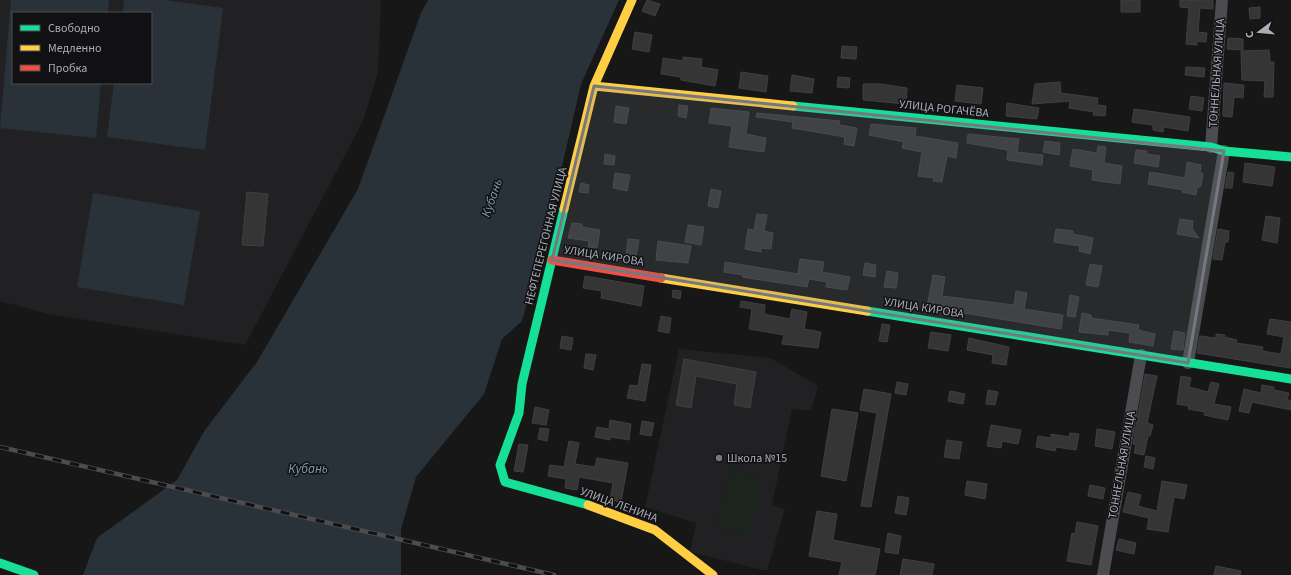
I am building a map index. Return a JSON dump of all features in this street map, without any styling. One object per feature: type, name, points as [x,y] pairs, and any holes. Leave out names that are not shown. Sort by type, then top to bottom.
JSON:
[{"type":"street","name":"НЕФТЕПЕРЕГОННАЯ УЛИЦА","points":[[505,482],[500,465],[519,413],[522,384],[594,86],[632,0]]},
{"type":"street","name":"ТОННЕЛЬНАЯ УЛИЦА","points":[[1211,147],[1222,0]]},
{"type":"street","name":"УЛИЦА РОГАЧЁВА","points":[[594,86],[1211,147],[1224,151],[1291,157]]},
{"type":"street","points":[[1188,363],[1224,151]]},
{"type":"street","name":"УЛИЦА КИРОВА","points":[[552,260],[1291,379]]},
{"type":"street","name":"ТОННЕЛЬНАЯ УЛИЦА","points":[[1103,575],[1141,355]]},
{"type":"street","name":"УЛИЦА ЛЕНИНА","points":[[505,482],[604,510],[655,530],[713,575]]},
{"type":"street","points":[[0,563],[34,575]]},
{"type":"highlighted area","points":[[594,86],[1224,151],[1188,363],[552,260]]},
{"type":"shaded area","points":[[0,0],[381,0],[378,73],[363,121],[245,345],[48,314],[0,301]]},
{"type":"shaded area","name":"Школа №15","points":[[679,349],[771,358],[818,386],[811,411],[792,409],[772,505],[785,509],[767,571],[690,552],[696,523],[645,507]]},
{"type":"shaded area","points":[[732,467],[765,479],[746,536],[715,526]]},
{"type":"water","points":[[11,0],[109,0],[108,12],[12,12],[12,84],[101,84],[96,138],[0,128]]},
{"type":"water","points":[[124,0],[164,0],[223,8],[205,150],[107,137],[114,84],[152,84],[152,12],[123,12]]},
{"type":"water","name":"Кубань","points":[[428,0],[619,0],[581,84],[547,231],[522,321],[502,339],[484,394],[416,477],[401,529],[401,575],[83,575],[97,538],[177,480],[205,430],[257,362],[358,189],[421,13]]},
{"type":"water","points":[[93,193],[200,211],[184,305],[77,287]]},
{"type":"building","points":[[647,0],[660,4],[655,16],[642,11]]},
{"type":"building","points":[[1121,0],[1140,0],[1140,12],[1121,12]]},
{"type":"building","points":[[1180,0],[1213,0],[1213,9],[1200,8],[1198,32],[1207,33],[1206,42],[1197,41],[1197,45],[1186,44],[1189,8],[1180,7]]},
{"type":"building","points":[[1260,7],[1260,18],[1250,19],[1249,8]]},
{"type":"building","points":[[635,32],[652,35],[649,52],[632,49]]},
{"type":"building","points":[[1228,38],[1243,39],[1243,50],[1227,49]]},
{"type":"building","points":[[842,46],[857,47],[856,59],[841,58]]},
{"type":"building","points":[[1269,50],[1270,62],[1274,62],[1273,97],[1264,97],[1265,81],[1242,80],[1241,51]]},
{"type":"building","points":[[683,57],[702,59],[701,67],[718,70],[715,86],[681,80],[681,77],[661,74],[663,58],[683,61]]},
{"type":"building","points":[[1186,67],[1205,68],[1204,77],[1185,75]]},
{"type":"building","points":[[741,72],[768,76],[766,92],[739,88]]},
{"type":"building","points":[[792,75],[814,79],[812,93],[790,91]]},
{"type":"building","points":[[838,77],[850,78],[849,88],[837,87]]},
{"type":"building","points":[[1060,82],[1061,93],[1098,98],[1097,105],[1106,106],[1105,116],[1093,115],[1094,112],[1069,108],[1070,101],[1032,104],[1035,84]]},
{"type":"building","points":[[1224,83],[1244,85],[1243,98],[1234,97],[1232,117],[1223,116]]},
{"type":"building","points":[[863,84],[881,84],[907,88],[906,104],[863,100]]},
{"type":"building","points":[[957,85],[983,88],[981,104],[955,101]]},
{"type":"building","points":[[1191,96],[1204,98],[1202,111],[1189,109]]},
{"type":"building","points":[[1007,103],[1039,108],[1037,119],[1006,116]]},
{"type":"building","points":[[679,105],[688,106],[686,118],[678,116]]},
{"type":"building","points":[[616,106],[629,108],[626,124],[614,122]]},
{"type":"building","points":[[711,108],[749,112],[746,134],[766,138],[764,152],[729,147],[732,126],[709,123]]},
{"type":"building","points":[[1134,109],[1190,117],[1188,131],[1164,127],[1163,132],[1153,130],[1153,125],[1132,122]]},
{"type":"building","points":[[757,113],[840,121],[839,125],[857,128],[854,146],[844,144],[845,137],[792,128],[793,122],[756,117]]},
{"type":"building","points":[[871,124],[916,128],[915,136],[958,143],[956,158],[947,156],[942,182],[933,181],[934,178],[918,176],[922,152],[902,148],[904,142],[869,135]]},
{"type":"building","points":[[968,134],[1019,139],[1017,152],[1043,155],[1042,165],[1007,160],[1008,150],[967,143]]},
{"type":"building","points":[[1045,141],[1060,143],[1059,155],[1043,152]]},
{"type":"building","points":[[1098,146],[1106,147],[1104,163],[1122,166],[1120,184],[1092,180],[1093,170],[1070,166],[1073,149],[1097,153]]},
{"type":"building","points":[[1136,150],[1147,151],[1146,154],[1160,156],[1158,167],[1134,163]]},
{"type":"building","points":[[605,154],[615,156],[614,165],[604,164]]},
{"type":"building","points":[[1187,162],[1201,165],[1200,172],[1203,174],[1201,186],[1197,188],[1196,195],[1182,192],[1183,190],[1148,184],[1150,172],[1185,178]]},
{"type":"building","points":[[1245,163],[1275,167],[1272,186],[1243,182]]},
{"type":"building","points":[[1228,172],[1234,173],[1232,188],[1225,188]]},
{"type":"building","points":[[615,173],[630,175],[627,191],[613,188]]},
{"type":"building","points":[[581,183],[589,185],[588,193],[579,192]]},
{"type":"building","points":[[711,189],[721,191],[718,208],[708,206]]},
{"type":"building","points":[[247,192],[268,194],[263,246],[242,245]]},
{"type":"building","points":[[757,214],[767,215],[764,231],[773,233],[771,249],[761,248],[761,252],[745,249],[748,229],[754,230]]},
{"type":"building","points":[[1266,216],[1280,218],[1277,243],[1262,240]]},
{"type":"building","points":[[1180,219],[1193,221],[1192,228],[1199,238],[1177,234]]},
{"type":"building","points":[[572,223],[582,224],[582,227],[600,230],[597,248],[588,247],[589,241],[568,238]]},
{"type":"building","points":[[688,225],[704,227],[701,245],[685,242]]},
{"type":"building","points":[[1056,229],[1073,231],[1073,234],[1093,238],[1090,254],[1079,251],[1080,246],[1054,242]]},
{"type":"building","points":[[1218,229],[1229,231],[1228,242],[1225,242],[1222,260],[1213,259]]},
{"type":"building","points":[[628,239],[639,240],[636,257],[626,256]]},
{"type":"building","points":[[658,241],[691,246],[688,263],[656,260]]},
{"type":"building","points":[[800,259],[824,262],[822,272],[850,277],[847,290],[826,287],[827,282],[809,279],[807,287],[742,277],[743,275],[724,272],[725,262],[798,274]]},
{"type":"building","points":[[865,263],[876,265],[875,277],[863,275]]},
{"type":"building","points":[[1090,264],[1102,266],[1098,287],[1086,285]]},
{"type":"building","points":[[887,271],[898,273],[896,288],[884,287]]},
{"type":"building","points":[[933,275],[945,277],[942,296],[1014,305],[1016,291],[1027,293],[1024,309],[1063,315],[1061,329],[927,307]]},
{"type":"building","points":[[585,276],[644,286],[641,306],[601,298],[602,291],[583,288]]},
{"type":"building","points":[[673,290],[681,291],[680,299],[672,297]]},
{"type":"building","points":[[1070,295],[1079,297],[1075,317],[1067,316]]},
{"type":"building","points":[[741,301],[765,305],[764,314],[790,319],[792,309],[807,312],[804,329],[821,332],[818,348],[782,344],[784,335],[749,329],[752,309],[740,307]]},
{"type":"building","points":[[1082,313],[1091,315],[1091,318],[1139,325],[1138,330],[1155,334],[1153,346],[1129,342],[1130,333],[1108,330],[1108,335],[1079,332]]},
{"type":"building","points":[[661,316],[671,318],[669,333],[658,331]]},
{"type":"building","points":[[1270,319],[1291,322],[1290,368],[1197,353],[1200,336],[1216,338],[1216,334],[1225,335],[1224,337],[1237,340],[1236,343],[1263,347],[1262,351],[1281,354],[1284,337],[1267,334]]},
{"type":"building","points":[[882,324],[890,325],[887,342],[879,341]]},
{"type":"building","points":[[1174,331],[1185,333],[1183,350],[1171,349]]},
{"type":"building","points":[[931,332],[951,335],[948,351],[928,348]]},
{"type":"building","points":[[562,336],[573,338],[571,350],[560,348]]},
{"type":"building","points":[[969,338],[1009,347],[1006,365],[992,363],[993,355],[967,350]]},
{"type":"building","points":[[586,354],[596,355],[593,370],[584,368]]},
{"type":"building","points":[[684,359],[756,372],[750,408],[734,405],[737,384],[696,376],[691,408],[676,405]]},
{"type":"building","points":[[642,364],[651,365],[645,401],[627,398],[630,385],[638,386]]},
{"type":"building","points":[[1145,374],[1157,376],[1147,423],[1153,425],[1150,436],[1148,436],[1144,455],[1134,453],[1136,445],[1133,444]]},
{"type":"building","points":[[1181,376],[1191,378],[1189,387],[1208,392],[1211,382],[1219,384],[1214,404],[1231,407],[1228,420],[1204,415],[1205,412],[1188,409],[1189,406],[1177,404]]},
{"type":"building","points":[[897,382],[908,384],[906,395],[895,393]]},
{"type":"building","points":[[1262,385],[1274,387],[1274,390],[1289,393],[1287,400],[1291,400],[1291,410],[1252,402],[1249,413],[1239,411],[1244,389],[1261,393]]},
{"type":"building","points":[[864,389],[891,394],[871,507],[861,506],[877,413],[860,410]]},
{"type":"building","points":[[988,390],[998,392],[995,405],[986,404]]},
{"type":"building","points":[[950,391],[965,394],[963,404],[948,401]]},
{"type":"building","points":[[535,407],[549,410],[546,425],[532,423]]},
{"type":"building","points":[[832,409],[858,413],[846,481],[821,476]]},
{"type":"building","points":[[610,420],[631,424],[629,440],[610,437],[610,440],[595,437],[597,427],[609,429]]},
{"type":"building","points":[[642,421],[654,423],[651,436],[640,434]]},
{"type":"building","points":[[991,425],[1021,430],[1018,444],[1002,441],[1001,448],[987,446]]},
{"type":"building","points":[[540,428],[549,429],[547,441],[538,439]]},
{"type":"building","points":[[1097,429],[1115,432],[1112,449],[1095,446]]},
{"type":"building","points":[[1070,433],[1079,434],[1076,450],[1056,447],[1055,451],[1036,447],[1038,436],[1051,438],[1051,434],[1069,437]]},
{"type":"building","points":[[947,440],[962,442],[959,459],[944,457]]},
{"type":"building","points":[[569,441],[579,443],[575,464],[595,467],[597,458],[628,463],[621,502],[610,500],[613,483],[579,477],[577,490],[565,488],[566,479],[548,476],[550,465],[564,467]]},
{"type":"building","points":[[519,444],[528,445],[523,472],[514,471]]},
{"type":"building","points":[[1146,456],[1155,458],[1153,469],[1144,467]]},
{"type":"building","points":[[967,481],[987,484],[985,499],[965,495]]},
{"type":"building","points":[[1162,481],[1187,485],[1184,499],[1174,497],[1168,532],[1147,529],[1149,518],[1123,512],[1128,492],[1141,495],[1138,506],[1157,511]]},
{"type":"building","points":[[1090,485],[1105,488],[1103,499],[1088,496]]},
{"type":"building","points":[[898,496],[909,498],[906,515],[895,513]]},
{"type":"building","points":[[817,511],[837,514],[833,540],[880,549],[875,575],[839,575],[842,562],[809,556]]},
{"type":"building","points":[[1077,522],[1098,526],[1091,565],[1067,561],[1072,533],[1075,534]]},
{"type":"building","points":[[888,533],[901,536],[898,554],[885,552]]},
{"type":"building","points":[[1119,539],[1136,543],[1134,554],[1116,550]]},
{"type":"building","points":[[903,559],[934,564],[932,575],[900,575]]},
{"type":"building","points":[[1216,566],[1241,571],[1240,575],[1214,575]]},
{"type":"railway","points":[[0,447],[554,575]]},
{"type":"traffic: fast","points":[[793,106],[1211,147],[1224,151],[1291,157]]},
{"type":"traffic: fast","points":[[564,209],[522,384],[519,413],[500,465],[505,482],[588,505]]},
{"type":"traffic: fast","points":[[867,311],[1291,379]]},
{"type":"traffic: fast","points":[[0,563],[34,575]]},
{"type":"traffic: slow","points":[[564,209],[594,86],[632,0]]},
{"type":"traffic: slow","points":[[594,86],[793,106]]},
{"type":"traffic: slow","points":[[661,278],[867,311]]},
{"type":"traffic: slow","points":[[588,505],[655,530],[713,575]]},
{"type":"traffic: jam","points":[[552,260],[661,278]]},
{"type":"place","name":"Школа №15","points":[[719,458]]}]
